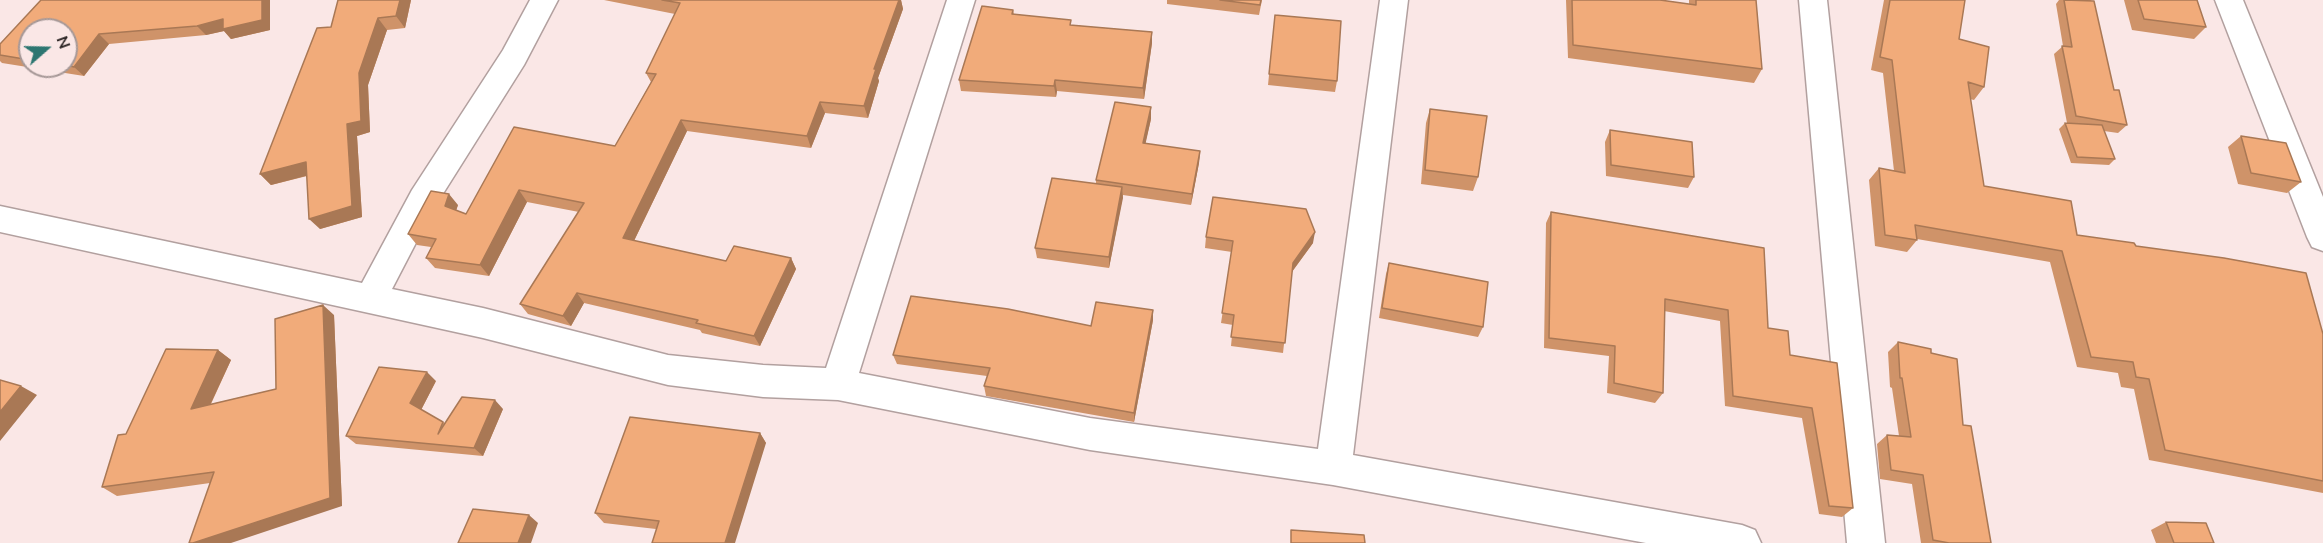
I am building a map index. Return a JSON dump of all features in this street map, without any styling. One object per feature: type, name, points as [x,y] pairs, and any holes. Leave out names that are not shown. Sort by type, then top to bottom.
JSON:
[{"type":"street","points":[[370,299],[423,200],[514,57],[544,0]]},
{"type":"street","points":[[838,384],[961,0]]},
{"type":"street","points":[[1333,468],[1394,0]]},
{"type":"street","points":[[1813,0],[1866,543]]},
{"type":"street","points":[[2229,0],[2323,237]]},
{"type":"street","points":[[0,219],[483,323],[668,370],[764,381],[838,384],[1090,434],[1333,468],[1742,543]]},
{"type":"building","points":[[41,0],[262,0],[262,20],[223,29],[223,19],[197,26],[99,34],[78,62],[78,18],[24,18]]},
{"type":"building","points":[[338,0],[400,0],[396,16],[378,18],[359,73],[361,121],[347,124],[352,206],[309,219],[306,162],[260,174],[317,28],[331,27]]},
{"type":"building","points":[[662,0],[899,0],[874,69],[876,69],[864,106],[820,102],[807,136],[681,120],[623,238],[726,261],[734,246],[791,258],[754,336],[696,323],[698,320],[577,293],[563,316],[520,304],[584,203],[519,190],[480,265],[426,258],[436,239],[408,234],[431,191],[449,194],[445,206],[466,214],[514,127],[615,146],[656,74],[646,73],[680,3]]},
{"type":"building","points":[[1220,0],[1261,0],[1260,5]]},
{"type":"building","points":[[1572,0],[1660,0],[1696,5],[1696,0],[1756,0],[1762,69],[1573,45]]},
{"type":"building","points":[[1890,0],[1965,0],[1959,39],[1989,47],[1984,87],[1968,82],[1984,186],[2071,201],[2077,235],[2306,273],[2323,334],[2323,481],[2165,450],[2149,379],[2136,377],[2133,362],[2091,357],[2062,251],[1915,225],[1917,240],[1885,235],[1879,168],[1905,173],[1892,60],[1880,57]]},
{"type":"building","points":[[2064,0],[2094,1],[2114,90],[2119,90],[2127,125],[2076,116],[2062,46],[2072,47]]},
{"type":"building","points":[[2138,0],[2197,0],[2206,27],[2144,19]]},
{"type":"building","points":[[982,6],[1013,10],[1012,14],[1071,20],[1070,25],[1152,32],[1143,88],[1055,80],[1054,86],[959,80]]},
{"type":"building","points":[[1275,15],[1341,21],[1337,81],[1269,74]]},
{"type":"building","points":[[18,25],[18,58],[0,55],[0,44]]},
{"type":"building","points":[[1115,102],[1151,107],[1143,143],[1200,151],[1192,194],[1096,180]]},
{"type":"building","points":[[1430,109],[1487,116],[1478,177],[1425,170]]},
{"type":"building","points":[[2065,123],[2102,125],[2115,159],[2077,157]]},
{"type":"building","points":[[1610,130],[1692,142],[1694,177],[1611,165]]},
{"type":"building","points":[[2241,136],[2286,143],[2301,182],[2251,173]]},
{"type":"building","points":[[1052,178],[1122,187],[1109,257],[1035,248]]},
{"type":"building","points":[[1213,197],[1306,209],[1315,232],[1293,263],[1285,343],[1231,337],[1234,315],[1222,313],[1233,241],[1206,237]]},
{"type":"building","points":[[1551,212],[1764,248],[1768,328],[1788,331],[1790,355],[1837,363],[1853,508],[1829,506],[1812,408],[1733,396],[1728,310],[1665,299],[1663,393],[1614,383],[1615,346],[1549,338]]},
{"type":"building","points":[[1389,263],[1488,282],[1483,327],[1382,308]]},
{"type":"building","points":[[911,296],[1008,309],[1091,326],[1096,302],[1153,310],[1134,413],[984,386],[990,368],[893,355]]},
{"type":"building","points":[[323,305],[330,498],[189,543],[214,472],[102,487],[118,435],[126,434],[166,349],[218,350],[191,409],[276,389],[275,319]]},
{"type":"building","points":[[1898,342],[1931,349],[1931,353],[1957,359],[1963,425],[1971,426],[1991,543],[1949,543],[1933,540],[1923,475],[1891,470],[1887,435],[1911,437],[1902,378],[1900,378]]},
{"type":"building","points":[[379,367],[427,372],[410,403],[443,422],[438,434],[462,397],[495,400],[474,448],[346,436]]},
{"type":"building","points":[[0,380],[21,386],[0,412]]},
{"type":"building","points":[[630,417],[760,433],[725,543],[652,543],[659,521],[595,513]]},
{"type":"building","points":[[473,509],[529,515],[518,543],[458,543]]},
{"type":"building","points":[[2166,522],[2206,523],[2214,543],[2174,543]]},
{"type":"building","points":[[1291,530],[1364,535],[1365,543],[1291,543]]}]
